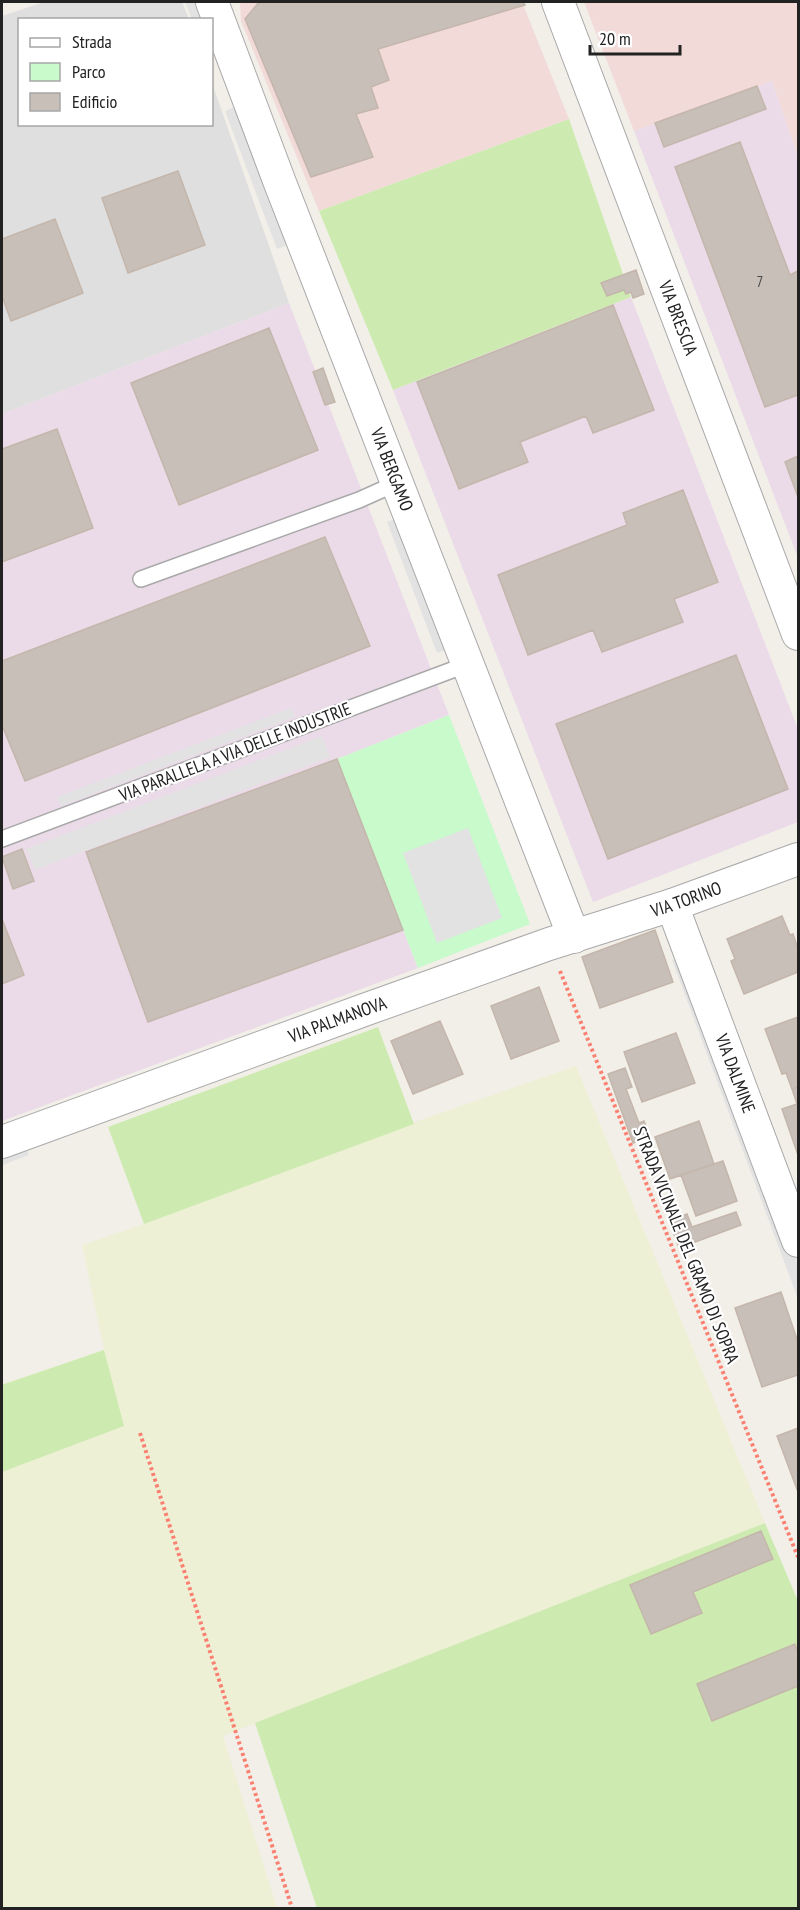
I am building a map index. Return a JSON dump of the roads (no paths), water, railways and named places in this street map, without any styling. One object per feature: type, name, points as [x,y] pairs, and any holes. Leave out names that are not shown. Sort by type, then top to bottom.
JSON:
[{"type":"street","name":"VIA BERGAMO","points":[[212,2],[280,183],[468,664],[562,941]]},
{"type":"street","name":"VIA BRESCIA","points":[[558,2],[798,634]]},
{"type":"street","name":"VIA TORINO","points":[[562,941],[672,905],[798,859]]},
{"type":"street","name":"VIA DALMINE","points":[[672,905],[798,1241]]},
{"type":"street","name":"VIA PALMANOVA","points":[[2,1142],[562,941]]},
{"type":"lane","points":[[141,579],[359,500],[397,483]]},
{"type":"lane","name":"VIA PARALLELA A VIA DELLE INDUSTRIE","points":[[2,839],[468,664]]}]
